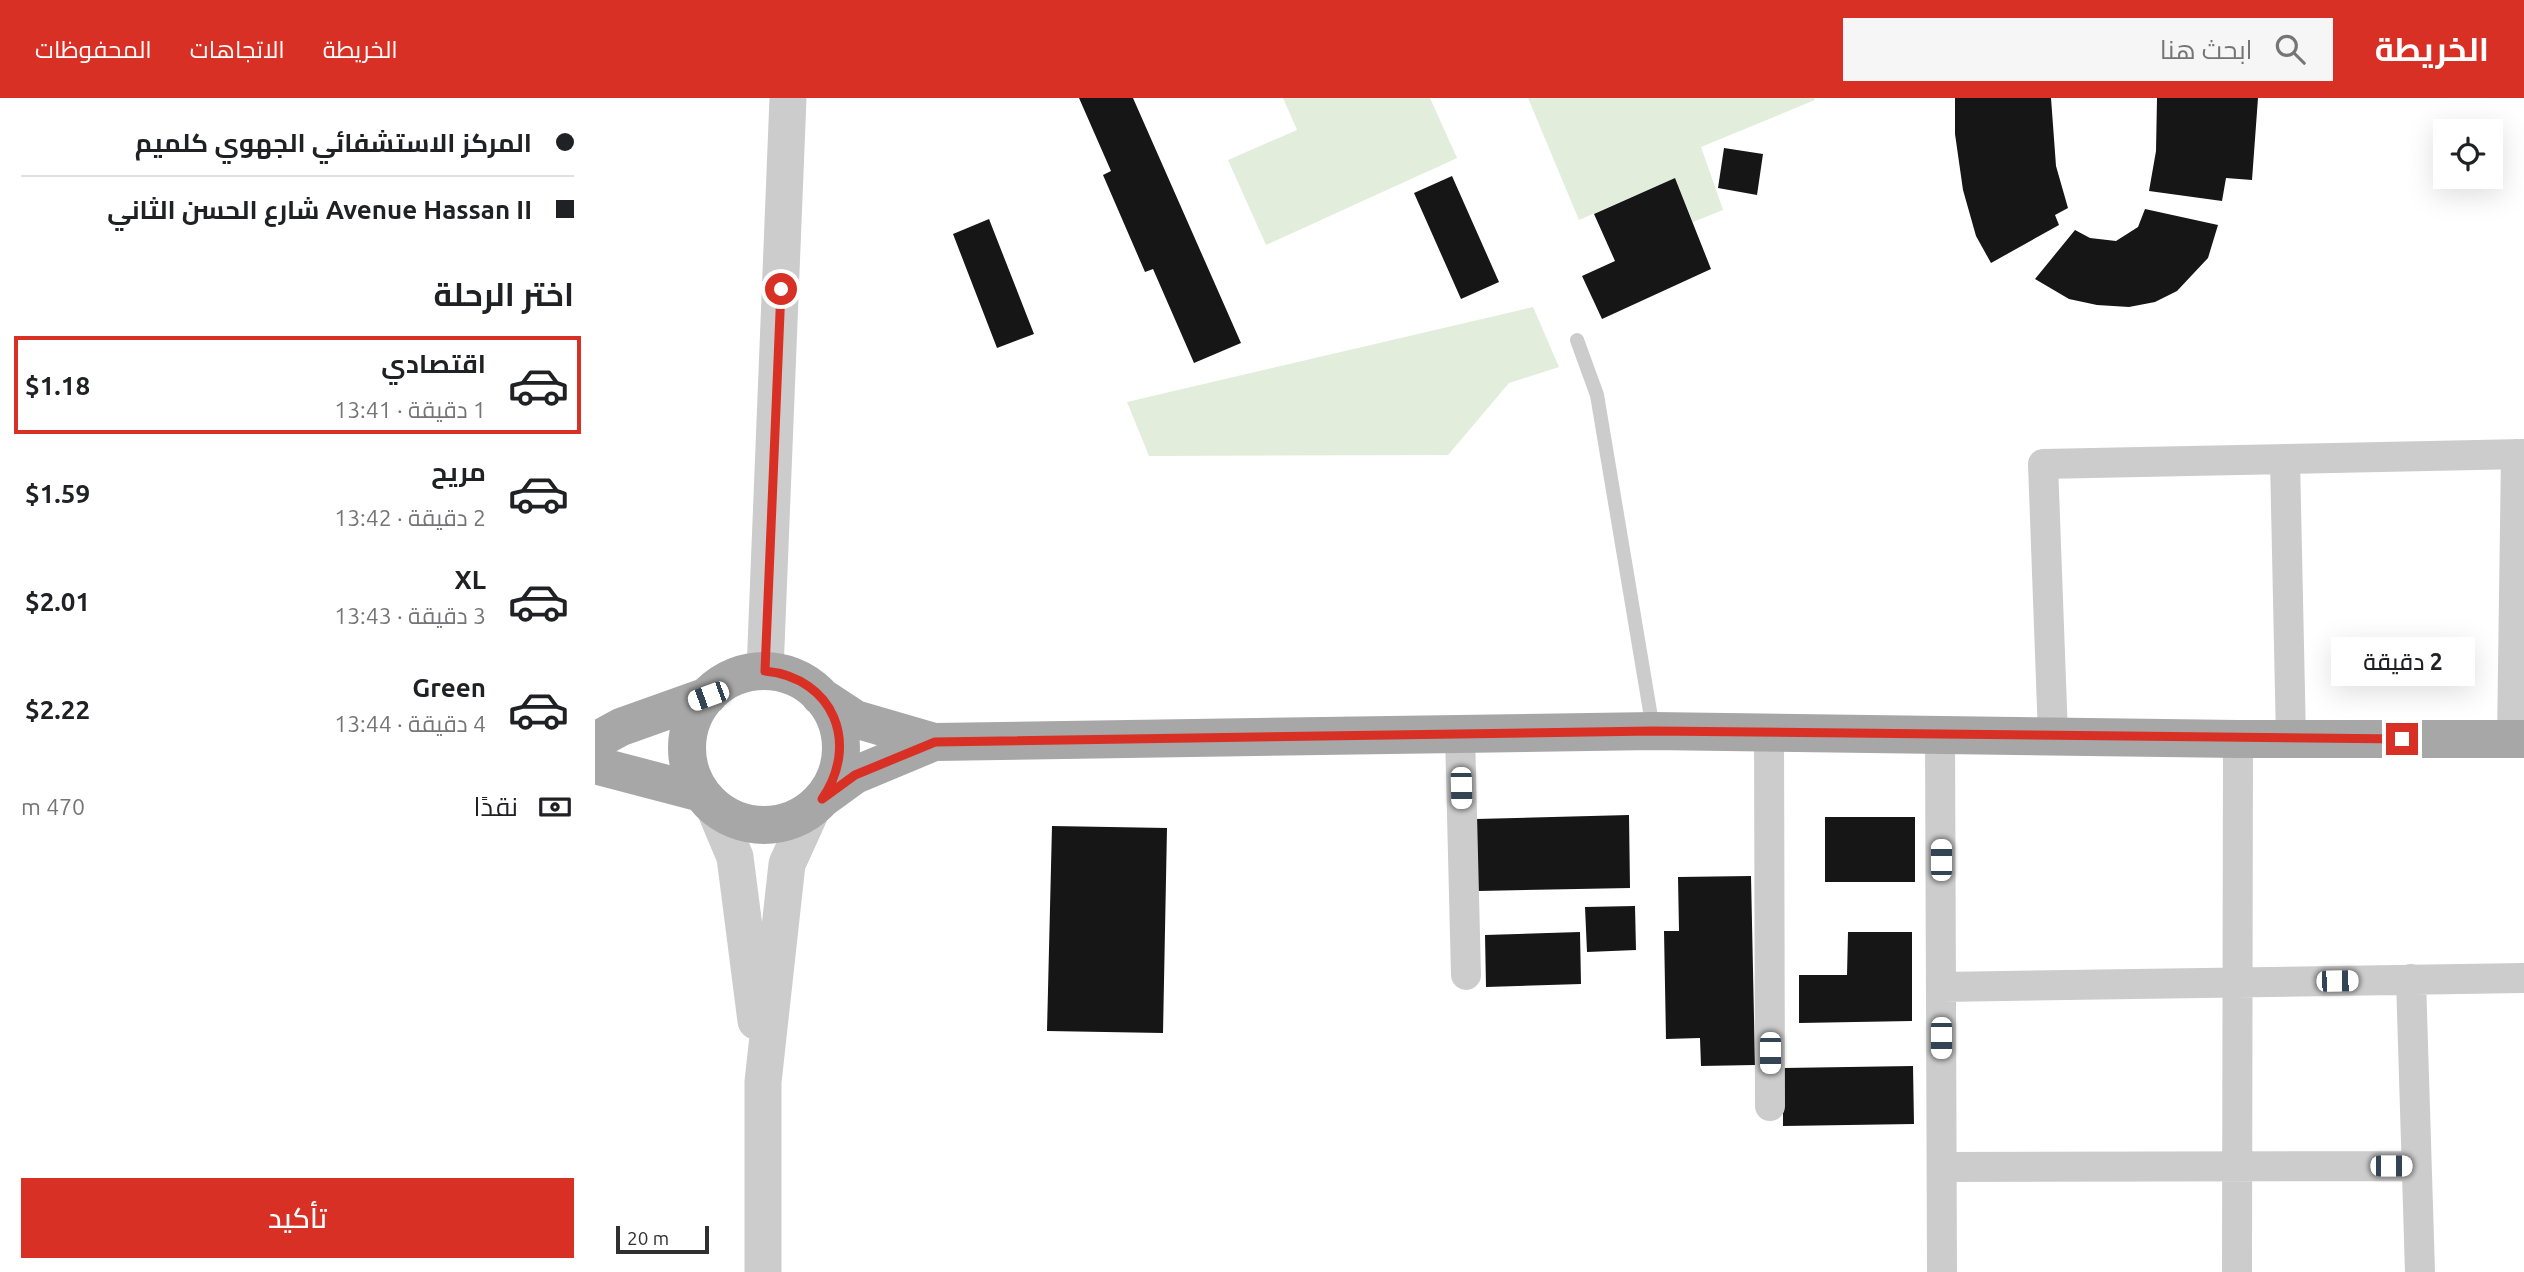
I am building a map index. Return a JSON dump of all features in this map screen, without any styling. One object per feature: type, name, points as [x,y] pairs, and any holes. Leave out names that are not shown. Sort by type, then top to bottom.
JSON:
[{"type":"main road","points":[[595,741],[621,727],[708,696],[734,677],[765,671],[794,677],[855,719],[935,742],[1653,731],[2518,740]]},
{"type":"main road","points":[[708,696],[695,714],[688,736],[689,766],[708,800]]},
{"type":"main road","points":[[817,804],[836,775],[841,748],[835,720],[820,696]]},
{"type":"main road","points":[[595,765],[708,800],[731,818],[752,825],[773,825],[793,820],[855,775],[935,742]]},
{"type":"street","points":[[765,671],[789,98]]},
{"type":"street","points":[[2053,735],[2043,464],[2520,454],[2518,740]]},
{"type":"street","points":[[2285,459],[2291,739]]},
{"type":"street","points":[[1769,733],[1770,1106]]},
{"type":"street","points":[[1460,734],[1466,975]]},
{"type":"street","points":[[1940,734],[1942,1272]]},
{"type":"street","points":[[2237,1272],[2238,738]]},
{"type":"street","points":[[708,800],[735,857],[763,1082]]},
{"type":"street","points":[[763,1272],[763,1082],[787,864],[817,804]]},
{"type":"street","points":[[1941,987],[2524,978]]},
{"type":"street","points":[[2411,979],[2420,1272]]},
{"type":"street","points":[[1942,1167],[2416,1166]]},
{"type":"lane","points":[[1577,340],[1597,395],[1653,731]]},
{"type":"green space","points":[[1283,98],[1430,98],[1457,158],[1266,245],[1228,160],[1297,130]]},
{"type":"green space","points":[[1528,98],[1815,100],[1701,147],[1723,210],[1693,222],[1675,178],[1579,220]]},
{"type":"green space","points":[[1533,307],[1559,367],[1509,383],[1448,455],[1149,456],[1127,402]]},
{"type":"building","points":[[1079,98],[1133,98],[1241,343],[1194,363],[1153,269],[1145,272],[1103,175],[1111,171]]},
{"type":"building","points":[[1955,98],[2051,98],[2056,166],[2068,208],[2055,215],[2059,225],[1991,263],[1976,236],[1963,190],[1955,134]]},
{"type":"building","points":[[2157,98],[2258,98],[2252,180],[2226,178],[2222,201],[2149,191],[2156,151]]},
{"type":"building","points":[[1724,148],[1763,154],[1757,195],[1718,188]]},
{"type":"building","points":[[1452,176],[1499,282],[1461,299],[1414,193]]},
{"type":"building","points":[[1675,178],[1711,269],[1602,319],[1582,276],[1615,261],[1594,214]]},
{"type":"building","points":[[2145,209],[2218,225],[2208,258],[2177,291],[2155,302],[2129,307],[2097,305],[2069,299],[2035,279],[2075,230],[2090,238],[2116,241],[2138,227]]},
{"type":"building","points":[[989,219],[1034,334],[997,348],[953,234]]},
{"type":"building","points":[[1629,815],[1630,888],[1478,891],[1476,819]]},
{"type":"building","points":[[1825,817],[1915,817],[1915,882],[1825,882]]},
{"type":"building","points":[[1052,826],[1167,828],[1163,1033],[1047,1031]]},
{"type":"building","points":[[1751,876],[1755,1065],[1701,1066],[1700,1038],[1666,1039],[1664,931],[1679,931],[1678,877]]},
{"type":"building","points":[[1635,906],[1636,950],[1587,952],[1585,907]]},
{"type":"building","points":[[1580,932],[1581,984],[1486,987],[1485,935]]},
{"type":"building","points":[[1848,932],[1912,932],[1912,1021],[1799,1023],[1799,975],[1847,975]]},
{"type":"building","points":[[1913,1066],[1914,1124],[1783,1126],[1783,1068]]},
{"type":"route","points":[[781,289],[765,671],[794,677],[807,685],[829,707],[835,720],[841,748],[839,762],[836,775],[822,799],[855,775],[935,742],[1653,731],[2402,739]]}]
